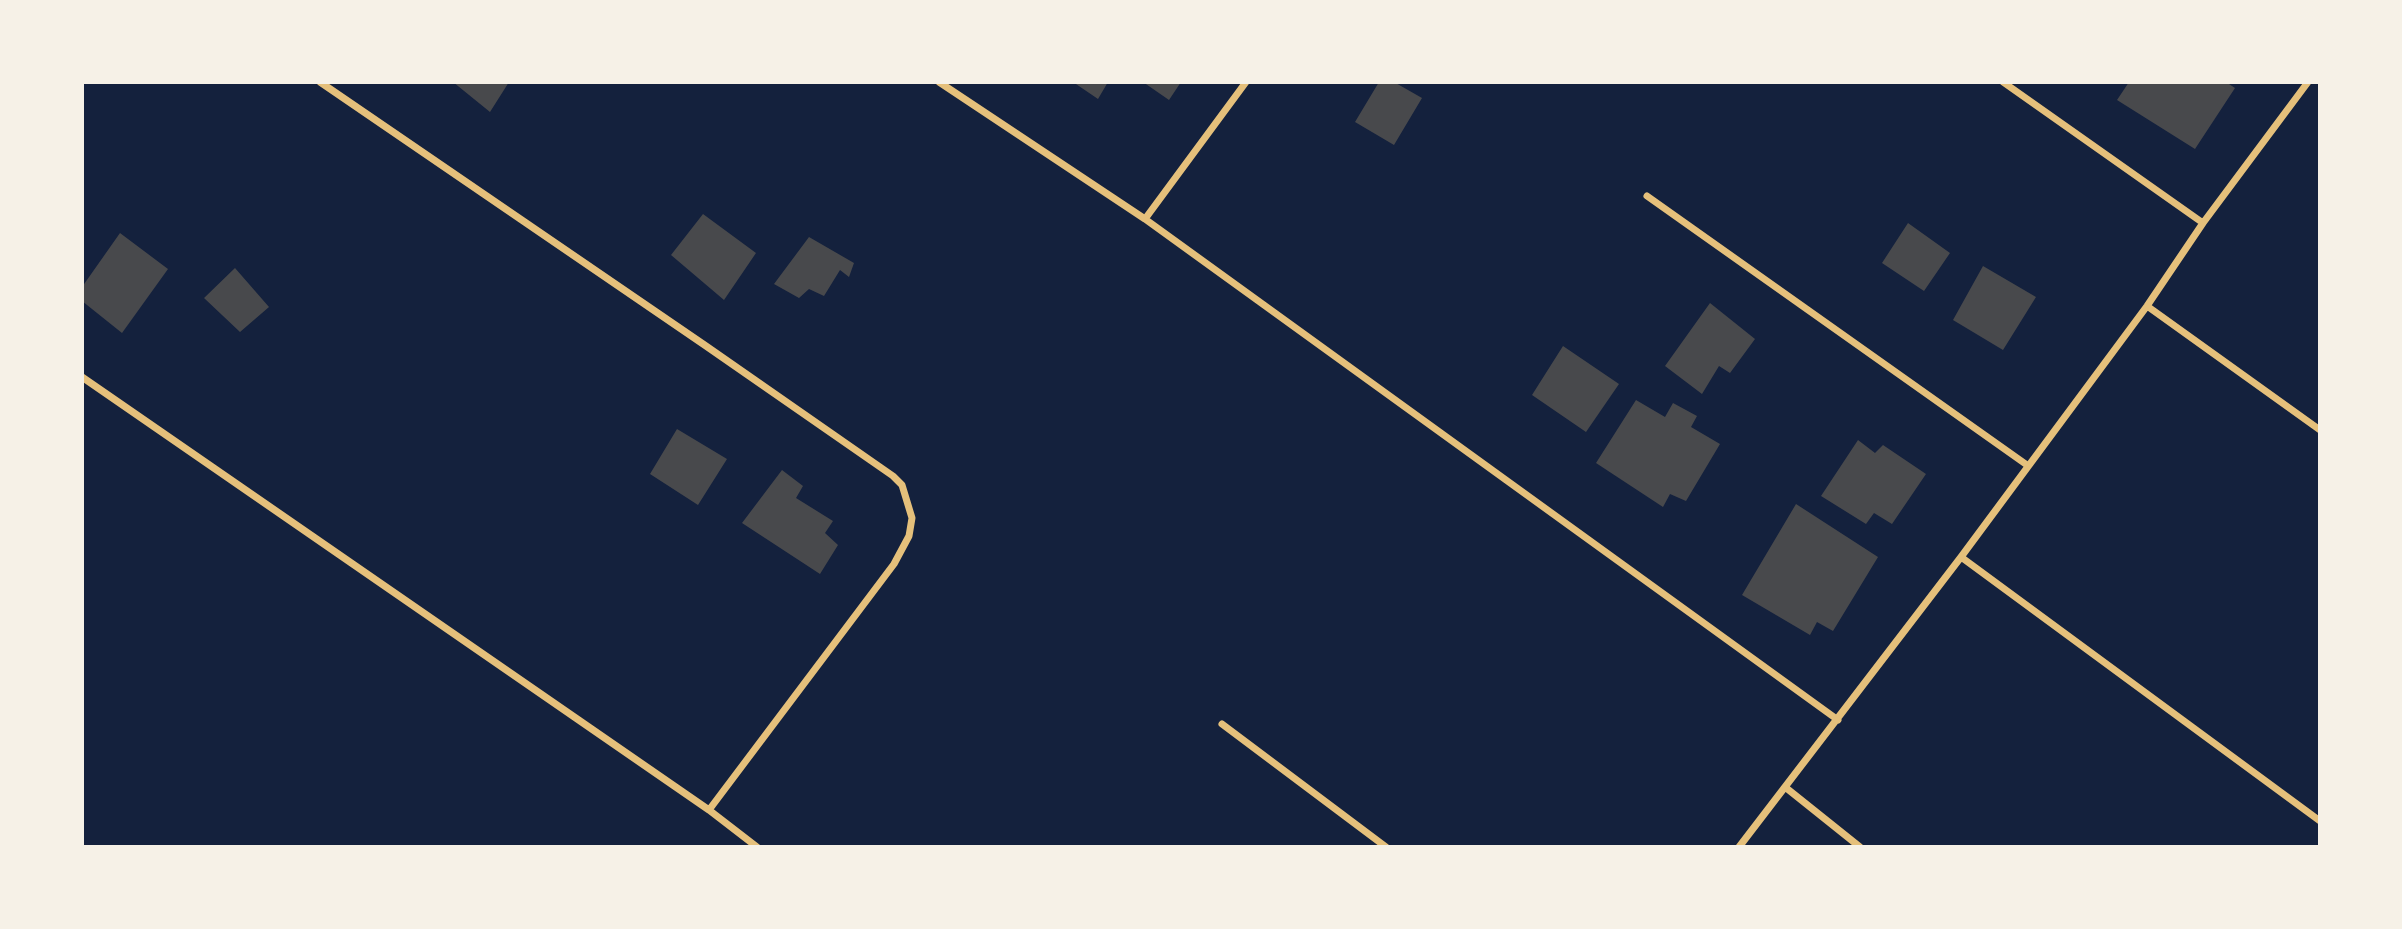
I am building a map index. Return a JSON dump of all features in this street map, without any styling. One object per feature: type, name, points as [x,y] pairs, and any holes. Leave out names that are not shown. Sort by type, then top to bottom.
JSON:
[{"type":"street","points":[[320,82],[706,346],[893,476],[902,485],[912,518],[909,536],[894,564],[709,810]]},
{"type":"street","points":[[939,82],[1145,219],[1838,720]]},
{"type":"street","points":[[1145,219],[1246,82]]},
{"type":"street","points":[[2003,82],[2203,223]]},
{"type":"street","points":[[1739,847],[1961,557],[2147,306],[2203,223],[2308,82]]},
{"type":"street","points":[[1647,196],[2027,465]]},
{"type":"street","points":[[2147,306],[2320,430]]},
{"type":"street","points":[[82,377],[709,810],[757,847]]},
{"type":"street","points":[[1961,557],[2320,821]]},
{"type":"street","points":[[1222,724],[1386,847]]},
{"type":"street","points":[[1785,787],[1860,847]]},
{"type":"building","points":[[453,82],[509,82],[490,112]]},
{"type":"building","points":[[1073,82],[1108,82],[1098,99]]},
{"type":"building","points":[[1143,82],[1181,82],[1169,100]]},
{"type":"building","points":[[1379,82],[1394,82],[1422,98],[1394,145],[1355,122]]},
{"type":"building","points":[[2129,82],[2226,82],[2235,88],[2195,149],[2117,100]]},
{"type":"building","points":[[703,214],[756,253],[724,300],[671,255]]},
{"type":"building","points":[[1908,223],[1950,253],[1924,291],[1882,263]]},
{"type":"building","points":[[120,233],[168,269],[122,333],[82,301],[82,287]]},
{"type":"building","points":[[809,237],[854,263],[849,277],[840,270],[824,296],[809,289],[799,298],[774,284]]},
{"type":"building","points":[[1983,266],[2036,297],[2003,350],[1953,320]]},
{"type":"building","points":[[235,268],[269,307],[240,332],[204,298]]},
{"type":"building","points":[[1710,303],[1755,339],[1730,373],[1719,366],[1702,394],[1665,366]]},
{"type":"building","points":[[1563,346],[1619,384],[1586,432],[1532,395]]},
{"type":"building","points":[[1636,400],[1665,417],[1673,403],[1697,416],[1691,427],[1720,444],[1686,501],[1670,494],[1663,507],[1596,463]]},
{"type":"building","points":[[677,429],[727,459],[698,505],[650,474]]},
{"type":"building","points":[[1858,440],[1875,453],[1883,445],[1926,474],[1892,524],[1874,513],[1866,524],[1821,496]]},
{"type":"building","points":[[782,470],[803,486],[796,498],[833,521],[825,533],[838,545],[820,574],[742,523]]},
{"type":"building","points":[[1796,504],[1878,557],[1833,631],[1817,622],[1810,635],[1742,595]]}]
